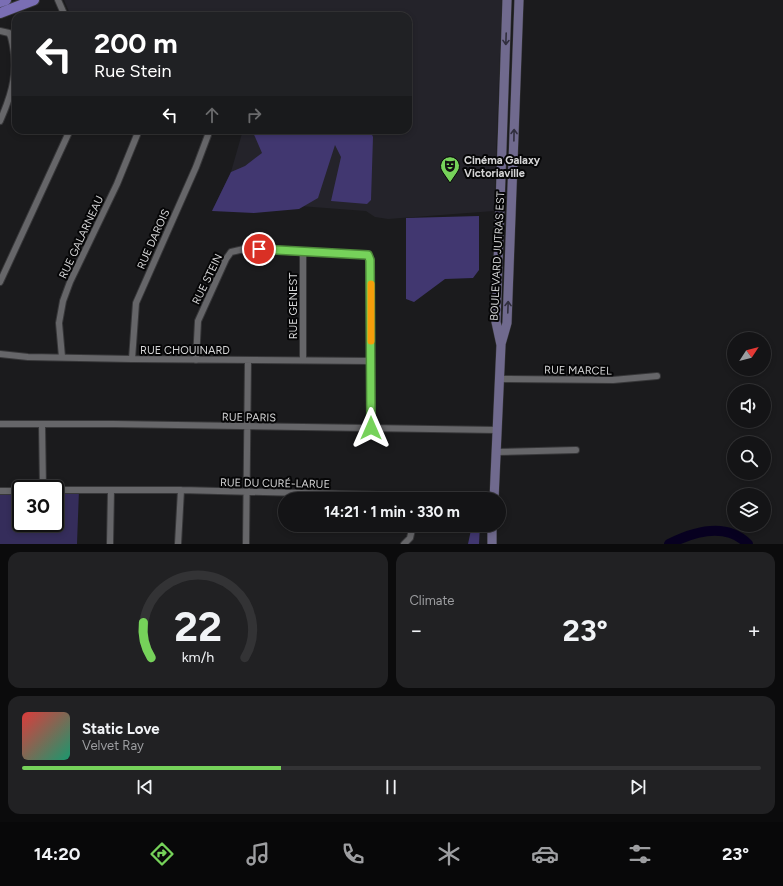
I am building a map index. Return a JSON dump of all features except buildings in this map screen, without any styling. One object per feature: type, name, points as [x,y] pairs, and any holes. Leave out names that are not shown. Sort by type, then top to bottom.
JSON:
[{"type":"main road","points":[[0,2],[6,0]]},
{"type":"main road","points":[[0,13],[34,0]]},
{"type":"main road","name":"BOULEVARD JUTRAS EST","points":[[494,492],[500,345],[496,322],[507,0]]},
{"type":"main road","name":"BOULEVARD JUTRAS EST","points":[[500,345],[507,323],[519,0]]},
{"type":"main road","points":[[492,532],[492,544]]},
{"type":"street","points":[[58,0],[64,12]]},
{"type":"street","points":[[0,31],[9,33],[12,41]]},
{"type":"street","points":[[0,121],[12,88]]},
{"type":"street","points":[[0,282],[68,134]]},
{"type":"street","name":"RUE GALARNEAU","points":[[62,357],[59,323],[63,301],[70,282],[117,184],[137,134]]},
{"type":"street","name":"RUE DAROIS","points":[[132,359],[136,303],[196,167],[208,134]]},
{"type":"street","name":"RUE STEIN","points":[[196,360],[198,321],[226,258],[231,252],[244,249],[368,255],[370,260],[371,428]]},
{"type":"street","name":"RUE GENEST","points":[[303,251],[303,360]]},
{"type":"street","name":"RUE CHOUINARD","points":[[0,354],[15,357],[371,361]]},
{"type":"street","points":[[246,544],[248,360]]},
{"type":"street","name":"RUE MARCEL","points":[[499,379],[613,380],[657,376]]},
{"type":"street","name":"RUE PARIS","points":[[0,424],[497,430]]},
{"type":"street","points":[[42,425],[43,480]]},
{"type":"street","points":[[496,452],[576,450]]},
{"type":"street","name":"RUE DU CURÉ-LARUE","points":[[64,490],[181,490],[278,493]]},
{"type":"street","points":[[110,544],[111,490]]},
{"type":"street","points":[[178,544],[181,490]]},
{"type":"street","points":[[0,491],[12,491]]},
{"type":"street","points":[[404,544],[410,538],[411,532]]},
{"type":"shaded area","points":[[64,0],[502,0],[494,211],[388,219],[375,217],[366,211],[299,206],[212,211],[231,172],[242,134],[412,134],[412,12],[69,12]]},
{"type":"shaded area","points":[[254,134],[372,134],[373,137],[371,200],[367,204],[331,201],[341,157],[335,145],[318,198],[299,209],[254,213],[212,211],[231,172],[245,166],[262,153]]},
{"type":"shaded area","points":[[479,216],[479,270],[473,278],[445,279],[414,302],[406,299],[406,218]]},
{"type":"shaded area","points":[[64,490],[79,490],[77,544],[0,544],[0,491],[12,491],[12,532],[64,532]]},
{"type":"shaded area","points":[[471,532],[480,532],[479,544],[468,544]]},
{"type":"waterway","points":[[669,544],[689,535],[710,531],[730,533],[739,537],[748,544]]},
{"type":"slow traffic","points":[[371,284],[371,341]]},
{"type":"place","name":"Cinéma Galaxy Victoriaville","points":[[450,183]]},
{"type":"route","points":[[259,249],[368,255],[370,260],[371,428]]}]
